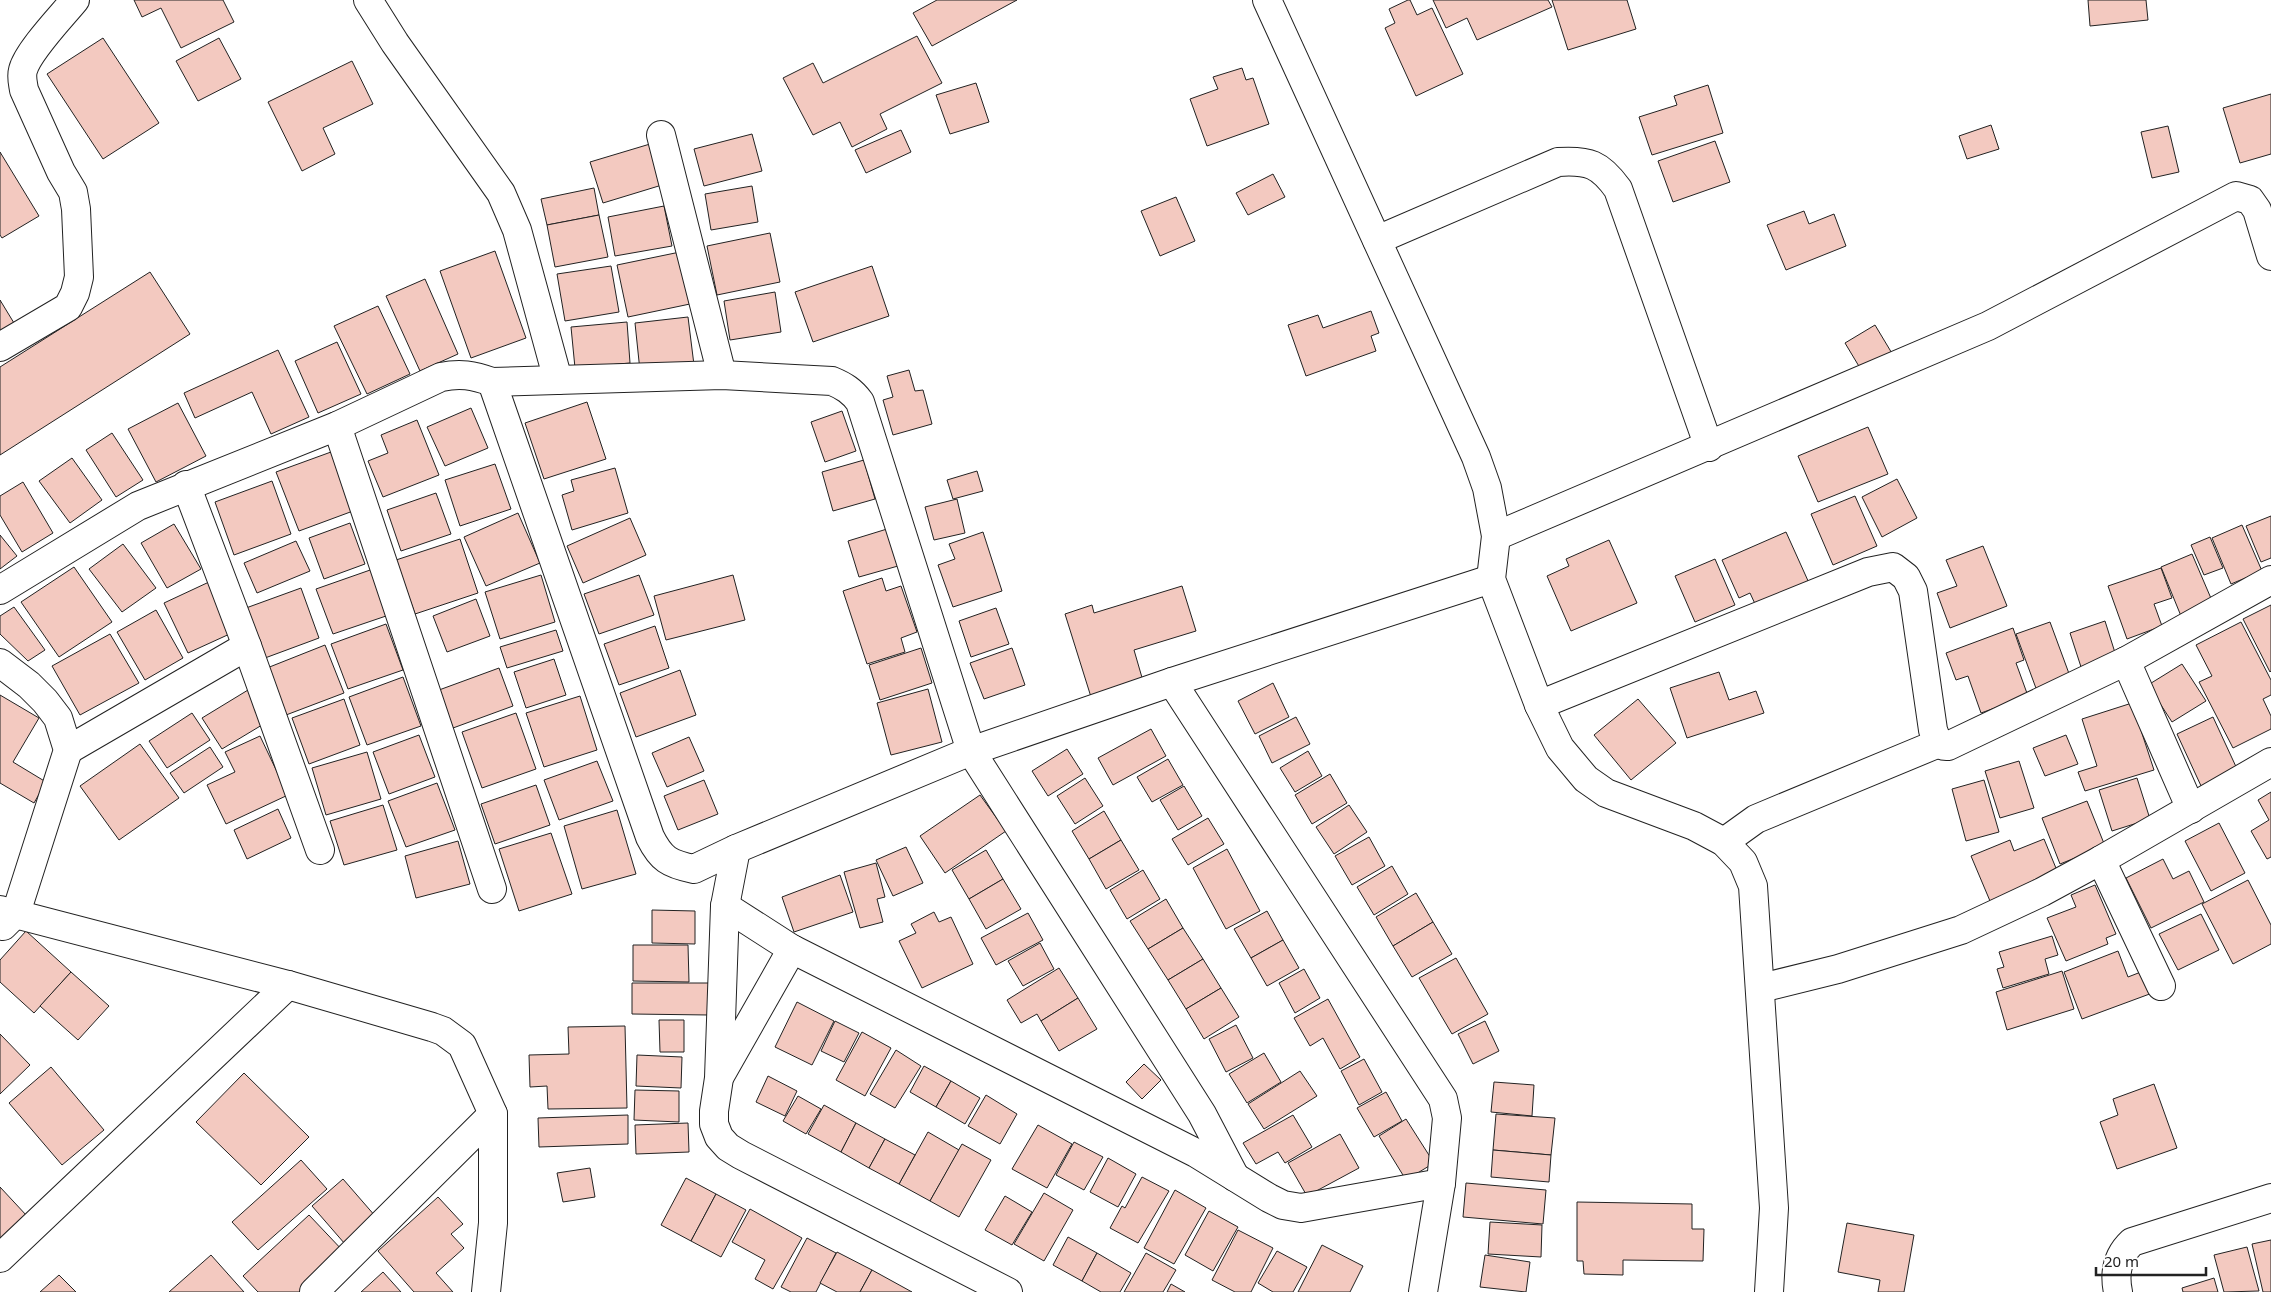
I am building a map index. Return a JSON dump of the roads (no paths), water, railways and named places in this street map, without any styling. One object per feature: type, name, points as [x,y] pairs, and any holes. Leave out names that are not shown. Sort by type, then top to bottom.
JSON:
[{"type":"street","points":[[0,347],[68,308],[75,293],[79,277],[76,199],[28,98],[22,78],[23,69],[29,57],[75,0]]},
{"type":"street","points":[[368,0],[395,43],[501,193],[520,240],[558,380]]},
{"type":"street","points":[[1275,2],[1377,240],[1476,457],[1487,488],[1496,536],[1491,579],[1538,705],[1560,748],[1586,779],[1606,793],[1694,826],[1724,842],[1743,862],[1753,886],[1774,1208],[1769,1292]]},
{"type":"street","points":[[661,135],[722,375]]},
{"type":"street","points":[[1377,240],[1558,162],[1578,160],[1593,164],[1606,172],[1618,189],[1709,447]]},
{"type":"street","points":[[1496,536],[1709,447],[1988,326],[2236,196],[2250,200],[2256,210],[2271,256]]},
{"type":"street","points":[[0,590],[138,506],[336,426],[441,378],[457,373],[475,376],[492,382],[722,375],[832,381],[848,389],[860,402],[971,751],[1202,1114],[1236,1177]]},
{"type":"street","points":[[492,382],[650,837],[659,854],[668,862],[694,870],[736,849],[971,751],[1172,682],[1491,579]]},
{"type":"street","points":[[336,426],[492,889]]},
{"type":"street","points":[[186,485],[247,646],[320,850]]},
{"type":"street","points":[[1538,705],[1868,572],[1893,567],[1906,577],[1913,591],[1933,730],[1939,743],[1944,747],[1953,745],[2126,661],[2271,580]]},
{"type":"street","points":[[68,750],[247,646]]},
{"type":"street","points":[[2126,661],[2191,809]]},
{"type":"street","points":[[0,663],[29,685],[45,701],[58,718],[68,750],[5,917],[288,985],[443,1031],[462,1045],[493,1114],[493,1223],[486,1292]]},
{"type":"street","points":[[1172,682],[1443,1099],[1447,1118],[1441,1183],[1423,1292]]},
{"type":"street","points":[[1724,842],[1756,819],[1939,743]]},
{"type":"street","points":[[1761,988],[1838,969],[1960,930],[2042,892],[2271,762]]},
{"type":"street","points":[[736,849],[725,906],[719,1078],[714,1124],[720,1136],[728,1147],[1008,1292]]},
{"type":"street","points":[[2101,860],[2160,986]]},
{"type":"street","points":[[725,906],[792,949],[1187,1148],[1269,1198],[1283,1204],[1301,1208],[1441,1183]]},
{"type":"street","points":[[719,1078],[792,949]]},
{"type":"street","points":[[0,1258],[288,985]]},
{"type":"street","points":[[314,1292],[493,1114]]},
{"type":"street","points":[[2118,1292],[2116,1270],[2126,1248],[2132,1242],[2271,1198]]}]
